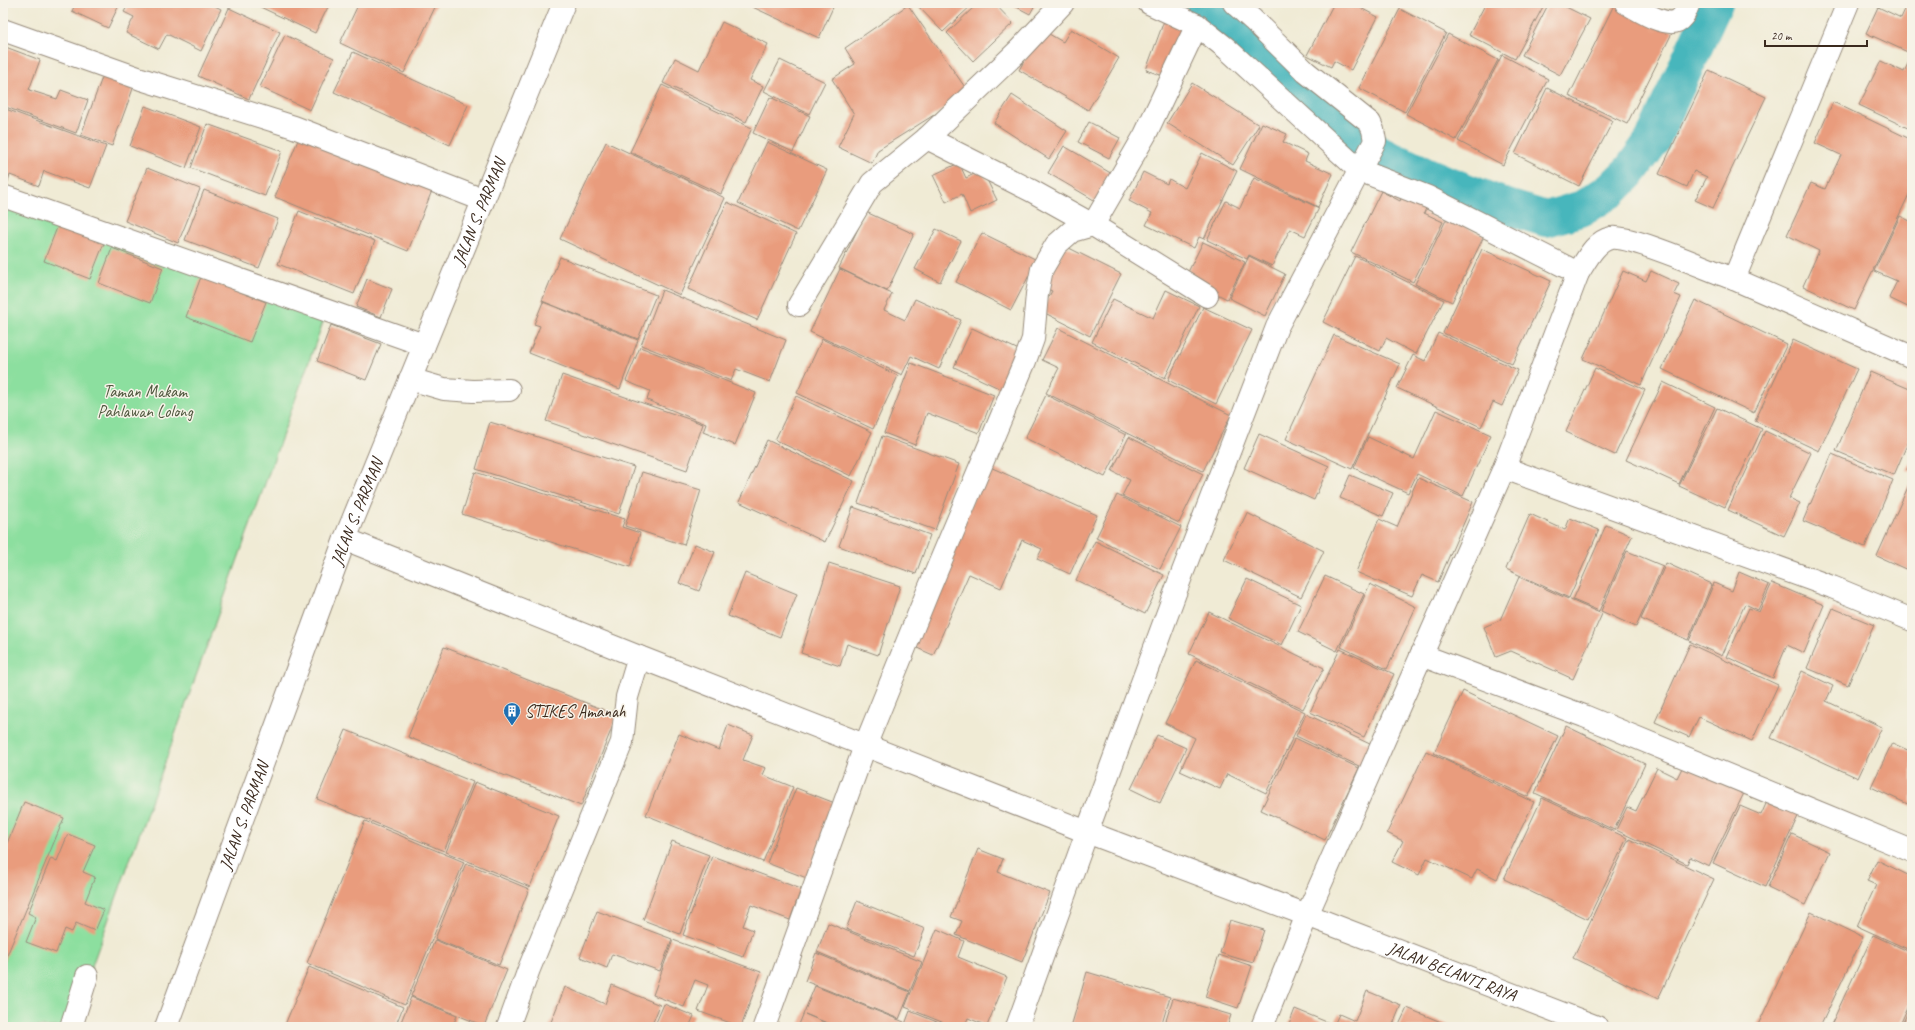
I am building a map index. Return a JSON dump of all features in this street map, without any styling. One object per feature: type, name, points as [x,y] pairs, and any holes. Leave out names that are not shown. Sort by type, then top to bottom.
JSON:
[{"type":"street","name":"JALAN S. PARMAN","points":[[166,1027],[345,538],[564,3]]},
{"type":"street","points":[[799,305],[872,183],[927,138],[1019,50],[1063,3]]},
{"type":"street","points":[[1149,3],[1197,25],[1226,48],[1361,167],[1428,197],[1578,273]]},
{"type":"street","points":[[1017,1027],[1179,581],[1276,327],[1375,141],[1370,124],[1306,72],[1234,3]]},
{"type":"street","points":[[1626,3],[1658,19],[1670,23],[1676,22],[1683,17],[1690,3]]},
{"type":"street","points":[[1734,279],[1848,3]]},
{"type":"street","points":[[764,1027],[865,746],[928,590],[1025,361],[1033,339],[1037,294],[1042,269],[1056,245],[1061,240],[1072,231],[1093,225],[1145,135],[1197,25]]},
{"type":"street","points":[[3,30],[141,79],[294,127],[484,200]]},
{"type":"street","points":[[927,138],[1032,191],[1093,225],[1207,296]]},
{"type":"street","points":[[3,196],[424,345]]},
{"type":"street","points":[[1262,1027],[1307,915],[1504,468],[1578,273],[1596,248],[1612,238],[1637,242],[1734,279],[1912,357]]},
{"type":"street","points":[[410,379],[444,388],[473,391],[509,390]]},
{"type":"street","points":[[1504,468],[1832,587],[1912,620]]},
{"type":"street","name":"JALAN BELANTI RAYA","points":[[345,538],[639,657],[865,746],[1597,1027]]},
{"type":"street","points":[[1421,655],[1584,716],[1912,851]]},
{"type":"street","points":[[508,1027],[529,969],[622,742],[626,697],[639,657]]},
{"type":"street","points":[[71,1027],[88,976]]},
{"type":"green space","name":"Taman Makam Pahlawan Lolong","points":[[3,201],[326,314],[70,1027],[3,1027]]},
{"type":"building","points":[[76,3],[120,3],[108,28],[72,11]]},
{"type":"building","points":[[129,3],[209,3],[221,9],[201,51],[167,34],[159,49],[126,33],[134,17],[124,12]]},
{"type":"building","points":[[252,3],[330,3],[315,33]]},
{"type":"building","points":[[359,3],[437,3],[404,73],[340,43]]},
{"type":"building","points":[[744,3],[835,3],[819,38]]},
{"type":"building","points":[[915,3],[974,3],[943,32]]},
{"type":"building","points":[[978,3],[994,3],[1013,23],[973,61],[947,33]]},
{"type":"building","points":[[1009,3],[1036,3],[1030,14]]},
{"type":"building","points":[[1334,3],[1351,3],[1378,17],[1351,70],[1334,61],[1331,67],[1307,55]]},
{"type":"building","points":[[1486,3],[1545,3],[1515,59],[1469,35]]},
{"type":"building","points":[[1549,3],[1558,3],[1590,19],[1560,75],[1522,55]]},
{"type":"building","points":[[1615,3],[1673,31],[1627,124],[1569,96]]},
{"type":"building","points":[[1908,3],[1912,3],[1912,54],[1866,33],[1878,7],[1901,18]]},
{"type":"building","points":[[908,5],[969,93],[878,150],[872,163],[838,147],[854,114],[832,79],[855,64],[845,48]]},
{"type":"building","points":[[229,8],[280,32],[249,99],[198,76]]},
{"type":"building","points":[[1400,9],[1446,33],[1405,112],[1359,88]]},
{"type":"building","points":[[1165,18],[1184,25],[1166,77],[1146,70]]},
{"type":"building","points":[[722,22],[768,44],[750,80],[763,86],[746,122],[663,83],[675,58],[699,70]]},
{"type":"building","points":[[1071,29],[1119,58],[1088,110],[1019,70],[1042,30],[1063,42]]},
{"type":"building","points":[[1448,34],[1498,60],[1456,140],[1406,114]]},
{"type":"building","points":[[285,35],[334,58],[310,110],[260,87]]},
{"type":"building","points":[[3,46],[40,60],[29,90],[57,99],[61,90],[88,100],[76,133],[3,106]]},
{"type":"building","points":[[353,52],[468,105],[450,145],[334,92]]},
{"type":"building","points":[[1502,55],[1548,79],[1503,165],[1458,141]]},
{"type":"building","points":[[1911,57],[1912,130],[1859,105],[1881,61],[1904,72]]},
{"type":"building","points":[[780,60],[825,82],[809,114],[764,91]]},
{"type":"building","points":[[1709,70],[1766,97],[1713,208],[1695,200],[1707,177],[1694,171],[1687,187],[1659,174]]},
{"type":"building","points":[[103,75],[134,86],[112,146],[81,135]]},
{"type":"building","points":[[1192,83],[1259,125],[1233,165],[1167,123]]},
{"type":"building","points":[[662,85],[752,128],[721,194],[630,152]]},
{"type":"building","points":[[1547,88],[1613,121],[1579,186],[1515,154]]},
{"type":"building","points":[[1012,95],[1067,131],[1049,159],[994,123]]},
{"type":"building","points":[[770,97],[810,116],[793,152],[753,133]]},
{"type":"building","points":[[1833,102],[1912,140],[1912,188],[1854,310],[1803,286],[1819,251],[1787,235],[1811,183],[1825,189],[1841,155],[1815,143]]},
{"type":"building","points":[[145,106],[201,127],[186,168],[130,146]]},
{"type":"building","points":[[3,108],[106,146],[90,188],[44,171],[39,186],[10,175],[7,184],[3,183]]},
{"type":"building","points":[[1089,122],[1120,138],[1109,158],[1078,142]]},
{"type":"building","points":[[1262,123],[1287,134],[1283,142],[1308,154],[1305,161],[1333,174],[1318,207],[1240,169]]},
{"type":"building","points":[[207,124],[282,151],[265,196],[191,168]]},
{"type":"building","points":[[300,135],[433,188],[408,251],[275,197]]},
{"type":"building","points":[[606,142],[725,198],[680,295],[560,239]]},
{"type":"building","points":[[767,142],[827,170],[798,231],[738,203]]},
{"type":"building","points":[[1064,146],[1114,175],[1099,203],[1048,173]]},
{"type":"building","points":[[1202,153],[1237,171],[1204,239],[1199,237],[1194,248],[1146,225],[1152,213],[1129,201],[1143,172],[1167,184],[1169,179],[1185,188]]},
{"type":"building","points":[[959,163],[966,178],[982,170],[997,200],[970,213],[962,194],[946,202],[933,175]]},
{"type":"building","points":[[147,168],[200,189],[178,243],[125,221]]},
{"type":"building","points":[[1254,178],[1319,208],[1305,236],[1290,229],[1272,266],[1249,255],[1247,259],[1207,240],[1226,201],[1240,208]]},
{"type":"building","points":[[204,190],[278,219],[259,268],[185,240]]},
{"type":"building","points":[[1381,191],[1400,201],[1403,194],[1427,206],[1424,213],[1443,222],[1413,282],[1351,252]]},
{"type":"building","points":[[727,202],[796,234],[757,320],[688,289]]},
{"type":"building","points":[[299,211],[375,241],[354,294],[278,264]]},
{"type":"building","points":[[866,212],[914,234],[887,291],[839,268]]},
{"type":"building","points":[[1900,216],[1912,222],[1912,309],[1889,298],[1897,281],[1874,271]]},
{"type":"building","points":[[1447,218],[1484,236],[1452,302],[1415,284]]},
{"type":"building","points":[[58,225],[104,243],[90,279],[44,261]]},
{"type":"building","points":[[936,229],[961,241],[940,282],[915,269]]},
{"type":"building","points":[[982,233],[1037,260],[1011,310],[956,282]]},
{"type":"building","points":[[1203,242],[1245,262],[1227,299],[1185,278]]},
{"type":"building","points":[[1065,246],[1121,274],[1090,336],[1041,311],[1052,291],[1044,287]]},
{"type":"building","points":[[112,248],[163,268],[150,303],[99,283]]},
{"type":"building","points":[[1482,249],[1551,281],[1512,364],[1443,333]]},
{"type":"building","points":[[1249,256],[1285,274],[1265,316],[1229,298]]},
{"type":"building","points":[[1355,256],[1444,300],[1416,354],[1386,338],[1380,351],[1323,322]]},
{"type":"building","points":[[560,257],[656,295],[638,339],[542,301]]},
{"type":"building","points":[[840,269],[892,294],[884,310],[905,320],[915,299],[961,320],[939,369],[911,356],[902,375],[810,332]]},
{"type":"building","points":[[1623,271],[1646,281],[1651,271],[1679,284],[1674,294],[1681,297],[1641,385],[1583,359]]},
{"type":"building","points":[[201,277],[266,302],[250,342],[186,317]]},
{"type":"building","points":[[367,279],[392,289],[381,317],[356,307]]},
{"type":"building","points":[[662,290],[786,340],[770,382],[736,369],[731,381],[641,345]]},
{"type":"building","points":[[1166,290],[1199,306],[1165,378],[1092,342],[1113,299],[1153,318]]},
{"type":"building","points":[[1695,300],[1787,344],[1754,413],[1662,369]]},
{"type":"building","points":[[543,302],[638,340],[620,389],[529,353],[540,326],[534,324]]},
{"type":"building","points":[[1203,307],[1252,330],[1216,404],[1168,380]]},
{"type":"building","points":[[331,325],[381,344],[366,380],[317,361]]},
{"type":"building","points":[[972,328],[1021,351],[1003,390],[954,367]]},
{"type":"building","points":[[1058,328],[1231,415],[1203,471],[1046,393],[1059,368],[1042,360]]},
{"type":"building","points":[[1438,333],[1518,370],[1502,406],[1493,402],[1481,427],[1397,388],[1413,355],[1425,361]]},
{"type":"building","points":[[1334,335],[1400,364],[1352,469],[1286,439]]},
{"type":"building","points":[[822,339],[898,376],[873,429],[797,393]]},
{"type":"building","points":[[1793,340],[1857,369],[1819,451],[1755,421]]},
{"type":"building","points":[[640,347],[756,393],[735,445],[703,432],[706,424],[647,400],[650,391],[626,381]]},
{"type":"building","points":[[911,363],[994,395],[979,433],[927,413],[915,445],[884,433]]},
{"type":"building","points":[[1595,368],[1645,390],[1615,455],[1566,432]]},
{"type":"building","points":[[1870,372],[1912,390],[1912,433],[1894,475],[1836,451]]},
{"type":"building","points":[[562,375],[703,424],[687,470],[546,421]]},
{"type":"building","points":[[1663,382],[1715,407],[1679,484],[1626,460]]},
{"type":"building","points":[[1046,395],[1126,435],[1105,477],[1025,438]]},
{"type":"building","points":[[796,396],[872,432],[851,476],[775,440]]},
{"type":"building","points":[[1717,408],[1762,429],[1725,507],[1679,486]]},
{"type":"building","points":[[1436,410],[1491,435],[1463,496],[1417,474],[1408,493],[1354,468],[1368,437],[1414,459]]},
{"type":"building","points":[[490,422],[634,467],[619,514],[476,469]]},
{"type":"building","points":[[1765,431],[1811,453],[1789,498],[1800,503],[1784,536],[1728,510]]},
{"type":"building","points":[[1259,434],[1329,466],[1314,500],[1244,468]]},
{"type":"building","points":[[882,436],[959,464],[935,530],[858,503]]},
{"type":"building","points":[[1129,437],[1203,474],[1179,523],[1122,496],[1130,480],[1112,471]]},
{"type":"building","points":[[767,440],[854,481],[825,542],[739,502]]},
{"type":"building","points":[[1832,454],[1893,480],[1865,547],[1803,521]]},
{"type":"building","points":[[1912,459],[1912,472],[1907,470]]},
{"type":"building","points":[[988,466],[1097,515],[1070,574],[1037,559],[1042,549],[1022,540],[1001,588],[969,574],[933,655],[908,644]]},
{"type":"building","points":[[475,472],[625,519],[622,527],[640,533],[630,567],[462,514]]},
{"type":"building","points":[[642,472],[701,490],[684,545],[625,526]]},
{"type":"building","points":[[1350,475],[1393,493],[1383,516],[1340,498]]},
{"type":"building","points":[[1418,478],[1473,502],[1438,582],[1422,575],[1412,596],[1356,572],[1379,519],[1397,527]]},
{"type":"building","points":[[1912,478],[1912,572],[1877,556]]},
{"type":"building","points":[[1117,495],[1181,527],[1160,569],[1096,538]]},
{"type":"building","points":[[853,507],[930,535],[916,574],[839,546]]},
{"type":"building","points":[[1247,513],[1324,551],[1301,597],[1224,560]]},
{"type":"building","points":[[1530,514],[1565,530],[1570,518],[1599,530],[1569,598],[1506,569]]},
{"type":"building","points":[[1606,525],[1632,536],[1599,611],[1573,600]]},
{"type":"building","points":[[1095,541],[1164,575],[1145,614],[1076,580]]},
{"type":"building","points":[[695,544],[715,552],[699,591],[679,583]]},
{"type":"building","points":[[1627,551],[1663,566],[1636,627],[1601,611]]},
{"type":"building","points":[[829,563],[900,586],[878,655],[847,644],[840,666],[801,653]]},
{"type":"building","points":[[1666,563],[1712,584],[1688,640],[1641,619]]},
{"type":"building","points":[[1739,572],[1769,585],[1758,610],[1745,604],[1722,656],[1689,641],[1714,583],[1732,591]]},
{"type":"building","points":[[745,573],[797,594],[780,637],[728,616]]},
{"type":"building","points":[[1325,576],[1364,594],[1337,651],[1298,632]]},
{"type":"building","points":[[1519,577],[1602,614],[1573,679],[1511,651],[1496,657],[1484,627],[1500,620]]},
{"type":"building","points":[[1247,579],[1301,605],[1282,645],[1228,618]]},
{"type":"building","points":[[1772,583],[1824,605],[1804,653],[1787,645],[1773,678],[1727,657],[1749,608],[1759,612]]},
{"type":"building","points":[[1370,584],[1416,607],[1387,669],[1341,647]]},
{"type":"building","points":[[1833,608],[1874,625],[1848,685],[1807,668]]},
{"type":"building","points":[[1209,612],[1324,668],[1303,709],[1189,654]]},
{"type":"building","points":[[1690,644],[1778,685],[1752,741],[1699,717],[1689,737],[1655,722]]},
{"type":"building","name":"STIKES Amanah","points":[[444,647],[617,715],[581,806],[408,737]]},
{"type":"building","points":[[1340,649],[1394,674],[1364,737],[1310,712]]},
{"type":"building","points":[[1196,660],[1305,712],[1266,793],[1227,774],[1220,789],[1180,771],[1195,738],[1165,723]]},
{"type":"building","points":[[1802,671],[1833,686],[1826,701],[1882,727],[1858,778],[1771,738]]},
{"type":"building","points":[[1463,691],[1558,736],[1528,797],[1434,753]]},
{"type":"building","points":[[1306,714],[1372,745],[1361,767],[1296,736]]},
{"type":"building","points":[[728,725],[753,735],[743,760],[766,768],[763,775],[793,787],[763,862],[646,815],[679,734],[719,750]]},
{"type":"building","points":[[1566,726],[1645,764],[1614,830],[1535,793]]},
{"type":"building","points":[[346,730],[473,782],[444,851],[317,799]]},
{"type":"building","points":[[1157,735],[1186,748],[1160,803],[1131,789]]},
{"type":"building","points":[[1295,738],[1359,768],[1325,840],[1261,810]]},
{"type":"building","points":[[1892,743],[1912,752],[1912,806],[1871,787]]},
{"type":"building","points":[[1426,751],[1534,802],[1497,879],[1477,869],[1472,879],[1427,858],[1419,875],[1392,862],[1403,841],[1387,833]]},
{"type":"building","points":[[1684,764],[1744,793],[1709,866],[1690,857],[1687,864],[1616,830],[1627,807],[1636,811],[1657,768],[1677,778]]},
{"type":"building","points":[[475,782],[559,816],[530,887],[446,852]]},
{"type":"building","points":[[796,788],[840,805],[812,880],[767,863]]},
{"type":"building","points":[[1769,797],[1800,812],[1765,887],[1713,863],[1740,806],[1761,815]]},
{"type":"building","points":[[1542,798],[1627,838],[1588,919],[1504,879]]},
{"type":"building","points":[[24,802],[64,818],[3,965],[3,853]]},
{"type":"building","points":[[365,821],[464,862],[405,1005],[307,963]]},
{"type":"building","points":[[68,834],[95,845],[83,872],[95,877],[85,902],[104,910],[95,931],[76,923],[72,932],[65,929],[56,953],[26,942],[36,917],[28,913],[51,858],[57,861]]},
{"type":"building","points":[[1792,834],[1830,852],[1805,905],[1768,887]]},
{"type":"building","points":[[1629,839],[1714,879],[1658,999],[1573,958]]},
{"type":"building","points":[[672,841],[709,855],[680,934],[643,920]]},
{"type":"building","points":[[978,849],[1003,859],[998,872],[1050,893],[1022,962],[956,935],[962,921],[951,917]]},
{"type":"building","points":[[712,856],[801,889],[790,920],[751,905],[743,926],[753,930],[743,957],[683,935]]},
{"type":"building","points":[[1877,860],[1912,877],[1912,951],[1857,926],[1876,885],[1867,881]]},
{"type":"building","points":[[466,863],[529,889],[499,965],[435,939]]},
{"type":"building","points":[[857,901],[925,929],[914,956],[846,929]]},
{"type":"building","points":[[597,911],[672,939],[660,971],[612,954],[607,968],[580,957]]},
{"type":"building","points":[[1811,912],[1863,937],[1820,1027],[1757,1027]]},
{"type":"building","points":[[1230,920],[1264,930],[1253,963],[1220,953]]},
{"type":"building","points":[[828,923],[922,962],[910,991],[817,952]]},
{"type":"building","points":[[937,929],[964,941],[958,957],[1007,977],[987,1026],[968,1018],[964,1027],[954,1027],[905,1007]]},
{"type":"building","points":[[1873,935],[1912,953],[1912,998],[1899,1027],[1830,1027]]},
{"type":"building","points":[[435,940],[507,970],[484,1026],[411,996]]},
{"type":"building","points":[[673,940],[761,972],[741,1027],[698,1011],[708,985],[695,980],[684,1007],[653,995]]},
{"type":"building","points":[[816,953],[910,992],[899,1019],[805,981]]},
{"type":"building","points":[[1219,955],[1252,966],[1238,1008],[1205,997]]},
{"type":"building","points":[[309,967],[403,1007],[395,1027],[284,1027]]},
{"type":"building","points":[[1087,972],[1170,997],[1161,1027],[1071,1027]]},
{"type":"building","points":[[612,985],[660,1005],[651,1027],[549,1027],[565,987],[605,1004]]},
{"type":"building","points":[[815,986],[904,1022],[902,1027],[837,1027],[805,1014],[835,1027],[798,1027]]},
{"type":"building","points":[[1367,991],[1401,1005],[1392,1027],[1288,1027],[1295,1009],[1334,1025],[1339,1014],[1355,1021]]},
{"type":"building","points":[[411,997],[457,1016],[452,1027],[399,1027]]},
{"type":"building","points":[[1173,998],[1231,1015],[1227,1027],[1164,1027]]},
{"type":"building","points":[[1912,1003],[1912,1027],[1901,1027]]},
{"type":"building","points":[[664,1004],[694,1016],[689,1027],[654,1027]]},
{"type":"building","points":[[1407,1008],[1453,1027],[1398,1027]]},
{"type":"building","points":[[910,1011],[949,1027],[904,1027]]},
{"type":"waterway","points":[[1203,3],[1215,10],[1264,55],[1315,109],[1353,139],[1390,159],[1448,184],[1507,207],[1546,219],[1583,208],[1611,190],[1631,170],[1652,141],[1715,3]]},
{"type":"place","name":"STIKES Amanah","points":[[512,726]]}]
